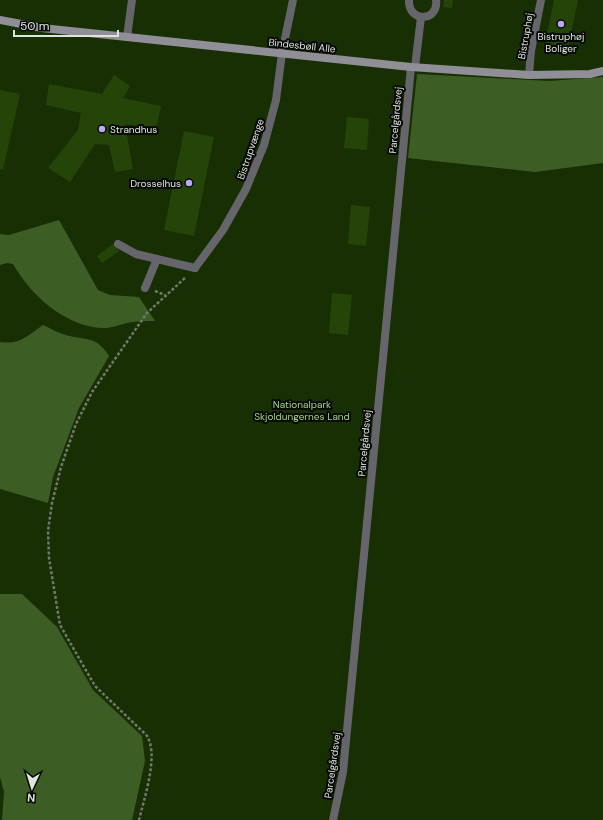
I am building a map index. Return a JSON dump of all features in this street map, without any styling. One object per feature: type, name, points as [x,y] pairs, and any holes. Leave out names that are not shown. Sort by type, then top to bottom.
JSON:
[{"type":"street","points":[[127,37],[132,0]]},
{"type":"street","name":"Bistrupvænge","points":[[195,268],[223,230],[246,188],[261,152],[276,100],[282,53],[293,0]]},
{"type":"street","points":[[409,0],[410,8],[414,14],[421,17],[428,16],[434,12],[437,5],[436,0]]},
{"type":"street","name":"Bistruphøj","points":[[529,75],[531,51],[541,0]]},
{"type":"street","name":"Parcelgårdsvej","points":[[332,820],[343,772],[413,67],[421,17]]},
{"type":"street","name":"Bindesbøll Alle","points":[[0,20],[42,28],[413,67],[529,75],[590,74],[603,71]]},
{"type":"street","points":[[118,244],[136,254],[195,268]]},
{"type":"street","points":[[145,288],[157,259]]},
{"type":"path","points":[[139,820],[150,774],[151,755],[147,736],[95,686],[60,625],[49,558],[48,530],[52,503],[61,466],[76,424],[92,392],[147,312],[195,268]]},
{"type":"green space","name":"Nationalpark Skjoldungernes Land","points":[[0,0],[603,0],[603,820],[0,820]]},
{"type":"green space","points":[[417,74],[549,81],[603,77],[603,163],[535,172],[408,158]]},
{"type":"green space","points":[[59,220],[98,290],[110,295],[139,297],[155,321],[133,322],[105,328],[87,326],[61,315],[39,297],[20,276],[13,264],[7,263],[0,265],[0,234],[9,235]]},
{"type":"green space","points":[[43,325],[63,334],[95,342],[104,349],[109,356],[79,408],[53,477],[48,503],[0,489],[0,342],[7,343],[18,341]]},
{"type":"green space","points":[[0,594],[22,594],[57,627],[93,690],[142,736],[145,761],[132,820],[2,820],[4,792],[0,777]]},
{"type":"building","points":[[444,0],[453,0],[452,8],[443,7]]},
{"type":"building","name":"Bistruphøj Boliger","points":[[554,0],[578,0],[567,53],[544,48]]},
{"type":"building","name":"Strandhus","points":[[114,75],[130,86],[123,98],[161,106],[156,128],[125,124],[133,169],[115,172],[109,145],[95,144],[70,182],[48,168],[78,130],[81,113],[46,105],[49,84],[102,94]]},
{"type":"building","points":[[0,90],[20,94],[3,170],[0,169]]},
{"type":"building","points":[[347,117],[369,119],[367,150],[344,148]]},
{"type":"building","name":"Drosselhus","points":[[184,131],[214,137],[194,236],[164,230]]},
{"type":"building","points":[[351,205],[370,207],[366,246],[348,244]]},
{"type":"building","points":[[113,244],[119,251],[102,263],[97,256]]},
{"type":"building","points":[[332,293],[352,295],[348,335],[329,333]]},
{"type":"place","name":"Bistruphøj Boliger","points":[[561,24]]},
{"type":"place","name":"Strandhus","points":[[102,129]]},
{"type":"place","name":"Drosselhus","points":[[189,183]]}]
